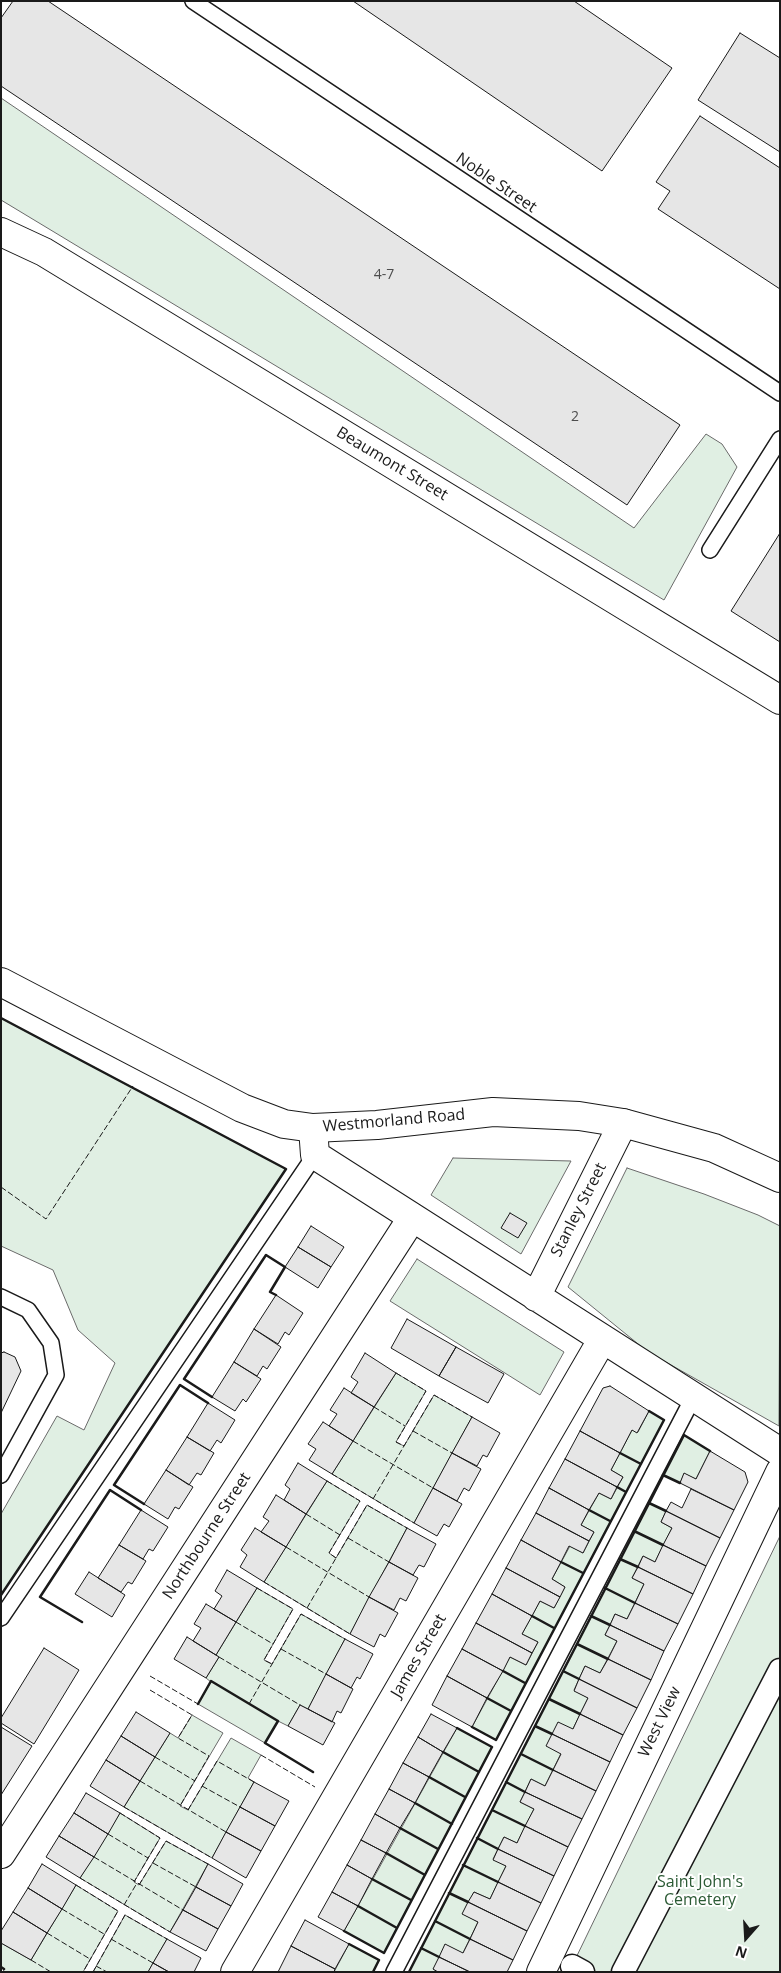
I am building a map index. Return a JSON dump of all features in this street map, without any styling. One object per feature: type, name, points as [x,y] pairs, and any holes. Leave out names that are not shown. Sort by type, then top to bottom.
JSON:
[{"type":"street","name":"Beaumont Street","points":[[1,232],[44,252],[780,700]]},
{"type":"street","name":"Westmorland Road","points":[[1,982],[242,1108],[284,1124],[314,1142],[377,1125],[493,1112],[579,1116],[623,1123],[714,1148],[780,1178]]},
{"type":"street","name":"Stanley Street","points":[[536,1296],[623,1123]]},
{"type":"street","points":[[314,1142],[412,1218],[780,1452]]},
{"type":"street","name":"Northbourne Street","points":[[1,1854],[412,1218]]},
{"type":"street","name":"James Street","points":[[235,1972],[602,1340]]},
{"type":"street","name":"West View","points":[[541,1972],[780,1472]]},
{"type":"street","points":[[623,1972],[780,1670]]},
{"type":"lane","name":"Noble Street","points":[[193,1],[780,393]]},
{"type":"lane","points":[[710,550],[780,439]]},
{"type":"lane","points":[[1,1618],[314,1142]]},
{"type":"lane","points":[[1,1297],[28,1310],[51,1343],[56,1375],[1,1475]]},
{"type":"lane","points":[[394,1972],[693,1398]]},
{"type":"green space","points":[[1,98],[634,528],[706,434],[722,444],[737,467],[664,600],[1,200]]},
{"type":"green space","points":[[1,1018],[286,1169],[1,1595],[1,1514],[57,1416],[84,1430],[115,1363],[78,1330],[53,1270],[1,1246]]},
{"type":"green space","points":[[453,1158],[571,1161],[521,1254],[431,1195]]},
{"type":"green space","points":[[627,1168],[704,1194],[758,1215],[780,1226],[779,1426],[648,1352],[568,1287]]},
{"type":"green space","points":[[417,1259],[564,1352],[540,1395],[390,1301]]},
{"type":"green space","points":[[396,1373],[426,1391],[396,1442],[404,1446],[434,1395],[472,1417],[414,1523],[332,1474]]},
{"type":"green space","points":[[649,1411],[664,1420],[496,1740],[472,1727],[510,1657],[526,1665],[538,1642],[522,1634],[540,1601],[554,1608],[565,1587],[552,1579],[570,1546],[583,1553],[594,1532],[581,1525],[599,1493],[611,1499],[623,1477],[611,1470],[632,1430],[638,1432]]},
{"type":"green space","points":[[684,1435],[710,1451],[696,1479],[684,1474],[680,1483],[663,1475]]},
{"type":"green space","points":[[327,1481],[360,1501],[329,1553],[336,1558],[367,1505],[407,1528],[350,1634],[264,1582]]},
{"type":"green space","points":[[649,1503],[666,1511],[661,1522],[672,1528],[655,1562],[643,1556],[632,1578],[644,1584],[627,1619],[615,1614],[605,1635],[617,1641],[600,1673],[585,1666],[574,1690],[588,1698],[545,1786],[531,1779],[520,1802],[534,1809],[517,1843],[504,1837],[493,1859],[506,1866],[490,1899],[474,1892],[463,1914],[478,1922],[463,1953],[433,1969],[438,1972],[409,1972]]},
{"type":"green space","name":"Saint John's Cemetery","points":[[780,1536],[780,1972],[570,1972],[572,1966]]},
{"type":"green space","points":[[257,1588],[293,1609],[264,1660],[272,1664],[301,1614],[345,1639],[308,1709],[300,1705],[288,1726],[278,1721],[265,1743],[198,1704],[211,1682],[206,1678],[219,1657],[216,1655]]},
{"type":"green space","points":[[192,1715],[223,1733],[180,1806],[188,1810],[231,1738],[261,1755],[248,1778],[254,1782],[212,1858],[124,1807],[170,1733],[178,1738]]},
{"type":"green space","points":[[457,1728],[492,1747],[384,1953],[344,1931]]},
{"type":"green space","points":[[120,1813],[160,1838],[134,1882],[139,1885],[166,1841],[208,1864],[170,1932],[80,1878]]},
{"type":"green space","points":[[76,1885],[118,1911],[83,1972],[3,1972],[4,1969],[1,1967],[1,1943],[31,1960]]},
{"type":"green space","points":[[125,1915],[167,1939],[148,1972],[93,1972]]},
{"type":"green space","points":[[349,1944],[379,1960],[373,1972],[334,1972]]},
{"type":"building","points":[[13,1],[48,1],[680,425],[627,505],[1,86],[1,18]]},
{"type":"building","points":[[353,1],[574,1],[672,68],[602,171]]},
{"type":"building","points":[[740,33],[780,58],[780,152],[698,100]]},
{"type":"building","points":[[700,116],[780,168],[780,289],[658,209],[670,191],[656,182]]},
{"type":"building","points":[[780,533],[780,642],[731,611]]},
{"type":"building","points":[[510,1213],[527,1223],[518,1238],[501,1228]]},
{"type":"building","points":[[311,1226],[344,1247],[331,1267],[298,1247]]},
{"type":"building","points":[[298,1247],[331,1267],[318,1288],[285,1267]]},
{"type":"building","points":[[276,1295],[303,1313],[289,1335],[285,1332],[278,1344],[254,1329]]},
{"type":"building","points":[[407,1319],[456,1347],[439,1376],[391,1348]]},
{"type":"building","points":[[254,1329],[281,1347],[267,1369],[263,1366],[257,1376],[234,1362]]},
{"type":"building","points":[[456,1347],[504,1374],[488,1403],[439,1376]]},
{"type":"building","points":[[4,1352],[15,1357],[21,1371],[1,1413],[1,1353]]},
{"type":"building","points":[[365,1353],[396,1373],[374,1407],[351,1393],[358,1382],[351,1377]]},
{"type":"building","points":[[234,1362],[261,1379],[246,1402],[243,1399],[235,1411],[212,1397]]},
{"type":"building","points":[[610,1386],[649,1411],[637,1433],[632,1430],[620,1453],[580,1431],[603,1388]]},
{"type":"building","points":[[344,1388],[374,1407],[353,1441],[329,1426],[337,1414],[330,1410]]},
{"type":"building","points":[[208,1403],[235,1420],[221,1443],[217,1440],[210,1451],[187,1437]]},
{"type":"building","points":[[472,1417],[500,1433],[487,1457],[483,1455],[477,1466],[452,1453]]},
{"type":"building","points":[[323,1422],[353,1441],[332,1474],[309,1460],[316,1449],[308,1444]]},
{"type":"building","points":[[580,1431],[620,1453],[611,1470],[623,1477],[617,1487],[565,1459]]},
{"type":"building","points":[[187,1437],[214,1453],[201,1475],[197,1473],[189,1485],[166,1470]]},
{"type":"building","points":[[710,1451],[745,1472],[748,1482],[734,1510],[680,1483],[684,1473],[696,1479]]},
{"type":"building","points":[[452,1453],[481,1469],[469,1491],[464,1488],[457,1501],[433,1488]]},
{"type":"building","points":[[565,1459],[617,1487],[611,1499],[599,1493],[589,1510],[549,1488]]},
{"type":"building","points":[[298,1463],[327,1481],[306,1514],[284,1500],[290,1489],[285,1485]]},
{"type":"building","points":[[166,1470],[193,1487],[179,1509],[175,1507],[168,1519],[144,1504]]},
{"type":"building","points":[[433,1488],[462,1504],[449,1527],[444,1524],[437,1536],[414,1523]]},
{"type":"building","points":[[549,1488],[589,1510],[581,1525],[594,1532],[589,1541],[536,1513]]},
{"type":"building","points":[[691,1489],[734,1510],[720,1538],[666,1511],[671,1502],[682,1508]]},
{"type":"building","points":[[276,1495],[306,1514],[286,1547],[261,1532],[269,1521],[263,1517]]},
{"type":"building","points":[[141,1510],[168,1527],[153,1551],[149,1549],[143,1559],[119,1545]]},
{"type":"building","points":[[666,1511],[720,1538],[706,1566],[663,1545],[672,1528],[661,1522]]},
{"type":"building","points":[[536,1513],[589,1541],[583,1553],[569,1546],[561,1562],[521,1540]]},
{"type":"building","points":[[255,1528],[286,1547],[264,1582],[240,1567],[247,1555],[241,1550]]},
{"type":"building","points":[[407,1528],[436,1544],[424,1567],[419,1565],[413,1575],[389,1562]]},
{"type":"building","points":[[521,1540],[561,1562],[552,1579],[565,1587],[560,1597],[506,1568]]},
{"type":"building","points":[[119,1545],[146,1561],[132,1584],[128,1582],[121,1592],[98,1578]]},
{"type":"building","points":[[663,1545],[706,1566],[693,1594],[638,1567],[643,1556],[655,1562]]},
{"type":"building","points":[[389,1562],[418,1578],[406,1601],[400,1598],[394,1610],[369,1597]]},
{"type":"building","points":[[638,1567],[693,1594],[678,1624],[635,1603],[644,1584],[632,1578]]},
{"type":"building","points":[[506,1568],[560,1597],[554,1608],[540,1601],[532,1616],[492,1594]]},
{"type":"building","points":[[227,1570],[257,1588],[236,1622],[214,1609],[222,1596],[215,1591]]},
{"type":"building","points":[[89,1572],[125,1595],[112,1617],[75,1594]]},
{"type":"building","points":[[492,1594],[532,1616],[522,1634],[538,1642],[532,1653],[476,1623]]},
{"type":"building","points":[[369,1597],[398,1613],[385,1637],[380,1634],[374,1647],[350,1634]]},
{"type":"building","points":[[635,1603],[678,1624],[664,1651],[610,1625],[615,1614],[627,1619]]},
{"type":"building","points":[[206,1604],[236,1622],[216,1655],[193,1641],[201,1628],[194,1624]]},
{"type":"building","points":[[476,1623],[532,1653],[526,1665],[510,1657],[503,1671],[462,1649]]},
{"type":"building","points":[[610,1625],[664,1651],[651,1680],[608,1659],[617,1641],[605,1635]]},
{"type":"building","points":[[187,1637],[219,1657],[206,1678],[174,1659]]},
{"type":"building","points":[[345,1639],[373,1654],[360,1679],[357,1677],[351,1688],[326,1674]]},
{"type":"building","points":[[44,1648],[79,1670],[34,1744],[1,1723],[1,1718]]},
{"type":"building","points":[[462,1649],[503,1671],[487,1698],[447,1676]]},
{"type":"building","points":[[608,1659],[651,1680],[637,1708],[579,1679],[585,1666],[600,1673]]},
{"type":"building","points":[[326,1674],[353,1689],[341,1713],[337,1711],[332,1722],[308,1709]]},
{"type":"building","points":[[447,1676],[487,1698],[472,1727],[432,1705]]},
{"type":"building","points":[[579,1679],[637,1708],[623,1735],[580,1714],[588,1698],[574,1691]]},
{"type":"building","points":[[300,1705],[335,1723],[323,1745],[288,1726]]},
{"type":"building","points":[[136,1712],[170,1733],[155,1757],[121,1736]]},
{"type":"building","points":[[431,1714],[457,1728],[443,1752],[418,1737]]},
{"type":"building","points":[[580,1714],[623,1735],[610,1762],[552,1734],[558,1722],[573,1729]]},
{"type":"building","points":[[1,1727],[32,1746],[1,1795]]},
{"type":"building","points":[[552,1734],[610,1762],[596,1791],[553,1770],[561,1754],[546,1746]]},
{"type":"building","points":[[121,1736],[155,1757],[140,1781],[106,1760]]},
{"type":"building","points":[[418,1737],[443,1752],[429,1777],[403,1763]]},
{"type":"building","points":[[106,1760],[140,1781],[124,1807],[90,1786]]},
{"type":"building","points":[[403,1763],[429,1777],[415,1803],[389,1789]]},
{"type":"building","points":[[553,1770],[596,1791],[582,1819],[525,1792],[531,1779],[545,1786]]},
{"type":"building","points":[[254,1782],[289,1801],[275,1826],[240,1807]]},
{"type":"building","points":[[389,1789],[415,1803],[400,1828],[375,1814]]},
{"type":"building","points":[[525,1792],[582,1819],[568,1847],[525,1826],[534,1809],[520,1802]]},
{"type":"building","points":[[86,1793],[120,1813],[108,1834],[74,1813]]},
{"type":"building","points":[[240,1807],[275,1826],[261,1851],[226,1832]]},
{"type":"building","points":[[74,1813],[108,1834],[94,1857],[59,1836]]},
{"type":"building","points":[[375,1814],[400,1828],[386,1853],[361,1840]]},
{"type":"building","points":[[525,1826],[568,1847],[554,1876],[498,1849],[504,1837],[517,1843]]},
{"type":"building","points":[[226,1832],[261,1851],[246,1878],[212,1858]]},
{"type":"building","points":[[59,1836],[94,1857],[80,1878],[46,1857]]},
{"type":"building","points":[[361,1840],[386,1853],[372,1879],[347,1865]]},
{"type":"building","points":[[498,1849],[554,1876],[541,1903],[498,1882],[506,1866],[493,1860]]},
{"type":"building","points":[[42,1864],[76,1885],[62,1909],[28,1888]]},
{"type":"building","points":[[208,1864],[243,1884],[231,1906],[196,1887]]},
{"type":"building","points":[[347,1865],[372,1879],[358,1906],[332,1892]]},
{"type":"building","points":[[498,1882],[541,1903],[527,1931],[468,1902],[474,1892],[490,1899]]},
{"type":"building","points":[[196,1887],[231,1906],[218,1929],[183,1910]]},
{"type":"building","points":[[28,1888],[62,1909],[47,1933],[13,1912]]},
{"type":"building","points":[[332,1892],[358,1906],[344,1931],[318,1917]]},
{"type":"building","points":[[468,1902],[527,1931],[513,1960],[470,1939],[478,1922],[462,1914]]},
{"type":"building","points":[[183,1910],[218,1929],[206,1951],[170,1932]]},
{"type":"building","points":[[13,1912],[47,1933],[31,1960],[1,1943],[1,1931]]},
{"type":"building","points":[[305,1920],[349,1944],[335,1969],[291,1946]]},
{"type":"building","points":[[167,1939],[201,1958],[194,1972],[169,1972],[153,1963]]},
{"type":"building","points":[[470,1939],[513,1960],[507,1972],[470,1972],[439,1957],[445,1944],[463,1953]]},
{"type":"building","points":[[291,1946],[335,1969],[334,1972],[278,1972]]},
{"type":"building","points":[[439,1957],[470,1972],[438,1972],[433,1969]]},
{"type":"building","points":[[153,1963],[169,1972],[148,1972]]},
{"type":"fence","points":[[1,1187],[46,1219],[133,1086]]},
{"type":"fence","points":[[396,1373],[426,1391],[396,1442],[404,1446],[434,1395],[472,1417]]},
{"type":"fence","points":[[374,1407],[405,1426]]},
{"type":"fence","points":[[413,1431],[452,1453]]},
{"type":"fence","points":[[353,1441],[433,1488]]},
{"type":"fence","points":[[373,1499],[404,1446]]},
{"type":"fence","points":[[332,1474],[414,1523]]},
{"type":"fence","points":[[327,1481],[360,1501],[329,1553],[336,1558],[367,1505],[407,1528]]},
{"type":"fence","points":[[306,1514],[340,1535]]},
{"type":"fence","points":[[348,1538],[389,1562]]},
{"type":"fence","points":[[286,1547],[369,1597]]},
{"type":"fence","points":[[307,1608],[336,1558]]},
{"type":"fence","points":[[264,1582],[350,1634]]},
{"type":"fence","points":[[257,1588],[293,1609],[264,1660],[272,1664]]},
{"type":"fence","points":[[249,1704],[301,1614],[345,1639]]},
{"type":"fence","points":[[236,1622],[273,1644]]},
{"type":"fence","points":[[281,1649],[326,1674]]},
{"type":"fence","points":[[219,1657],[300,1705]]},
{"type":"fence","points":[[150,1676],[198,1704]]},
{"type":"fence","points":[[150,1690],[192,1715],[178,1738],[209,1756],[180,1806]]},
{"type":"fence","points":[[261,1755],[315,1787]]},
{"type":"fence","points":[[155,1757],[195,1781]]},
{"type":"fence","points":[[188,1810],[217,1761],[254,1782]]},
{"type":"fence","points":[[140,1781],[226,1832]]},
{"type":"fence","points":[[202,1786],[240,1807]]},
{"type":"fence","points":[[124,1807],[212,1858]]},
{"type":"fence","points":[[120,1813],[160,1838],[134,1882]]},
{"type":"fence","points":[[108,1834],[148,1858]]},
{"type":"fence","points":[[139,1885],[166,1841],[208,1864]]},
{"type":"fence","points":[[94,1857],[183,1910]]},
{"type":"fence","points":[[153,1863],[196,1887]]},
{"type":"fence","points":[[80,1878],[170,1932]]},
{"type":"fence","points":[[124,1905],[137,1883]]},
{"type":"fence","points":[[76,1885],[118,1911],[83,1972]]},
{"type":"fence","points":[[62,1909],[104,1934]]},
{"type":"fence","points":[[93,1972],[125,1915],[167,1939]]},
{"type":"fence","points":[[47,1933],[90,1959]]},
{"type":"fence","points":[[111,1939],[153,1963]]},
{"type":"fence","points":[[31,1960],[51,1972]]},
{"type":"fence","points":[[96,1966],[107,1972]]},
{"type":"wall","points":[[1,1018],[286,1169],[1,1595]]},
{"type":"wall","points":[[212,1397],[184,1379],[266,1255],[285,1267],[270,1292],[276,1295]]},
{"type":"wall","points":[[144,1504],[114,1485],[180,1385],[208,1403]]},
{"type":"wall","points":[[472,1727],[496,1740],[664,1420],[649,1411]]},
{"type":"wall","points":[[409,1972],[684,1435],[710,1451]]},
{"type":"wall","points":[[620,1453],[641,1464]]},
{"type":"wall","points":[[663,1475],[680,1483]]},
{"type":"wall","points":[[617,1487],[626,1492]]},
{"type":"wall","points":[[82,1622],[40,1597],[110,1490],[141,1510]]},
{"type":"wall","points":[[649,1503],[666,1511]]},
{"type":"wall","points":[[589,1510],[610,1521]]},
{"type":"wall","points":[[634,1531],[663,1545]]},
{"type":"wall","points":[[620,1559],[638,1567]]},
{"type":"wall","points":[[561,1562],[583,1573]]},
{"type":"wall","points":[[605,1588],[635,1603]]},
{"type":"wall","points":[[532,1616],[554,1628]]},
{"type":"wall","points":[[591,1616],[610,1625]]},
{"type":"wall","points":[[577,1644],[608,1659]]},
{"type":"wall","points":[[503,1671],[525,1683]]},
{"type":"wall","points":[[563,1671],[579,1679]]},
{"type":"wall","points":[[198,1704],[211,1681],[278,1721],[265,1743],[313,1772]]},
{"type":"wall","points":[[487,1698],[511,1711]]},
{"type":"wall","points":[[549,1699],[580,1714]]},
{"type":"wall","points":[[535,1726],[552,1734]]},
{"type":"wall","points":[[344,1931],[384,1953],[492,1747],[457,1728]]},
{"type":"wall","points":[[443,1752],[479,1772]]},
{"type":"wall","points":[[521,1754],[553,1770]]},
{"type":"wall","points":[[429,1777],[465,1797]]},
{"type":"wall","points":[[506,1782],[525,1792]]},
{"type":"wall","points":[[415,1803],[452,1824]]},
{"type":"wall","points":[[492,1810],[525,1826]]},
{"type":"wall","points":[[400,1828],[438,1849]]},
{"type":"wall","points":[[477,1838],[498,1849]]},
{"type":"wall","points":[[386,1853],[425,1875]]},
{"type":"wall","points":[[463,1865],[498,1882]]},
{"type":"wall","points":[[372,1879],[411,1900]]},
{"type":"wall","points":[[449,1893],[468,1902]]},
{"type":"wall","points":[[358,1906],[397,1928]]},
{"type":"wall","points":[[435,1921],[470,1939]]},
{"type":"wall","points":[[349,1944],[379,1960],[373,1972]]},
{"type":"wall","points":[[421,1948],[439,1957]]}]
